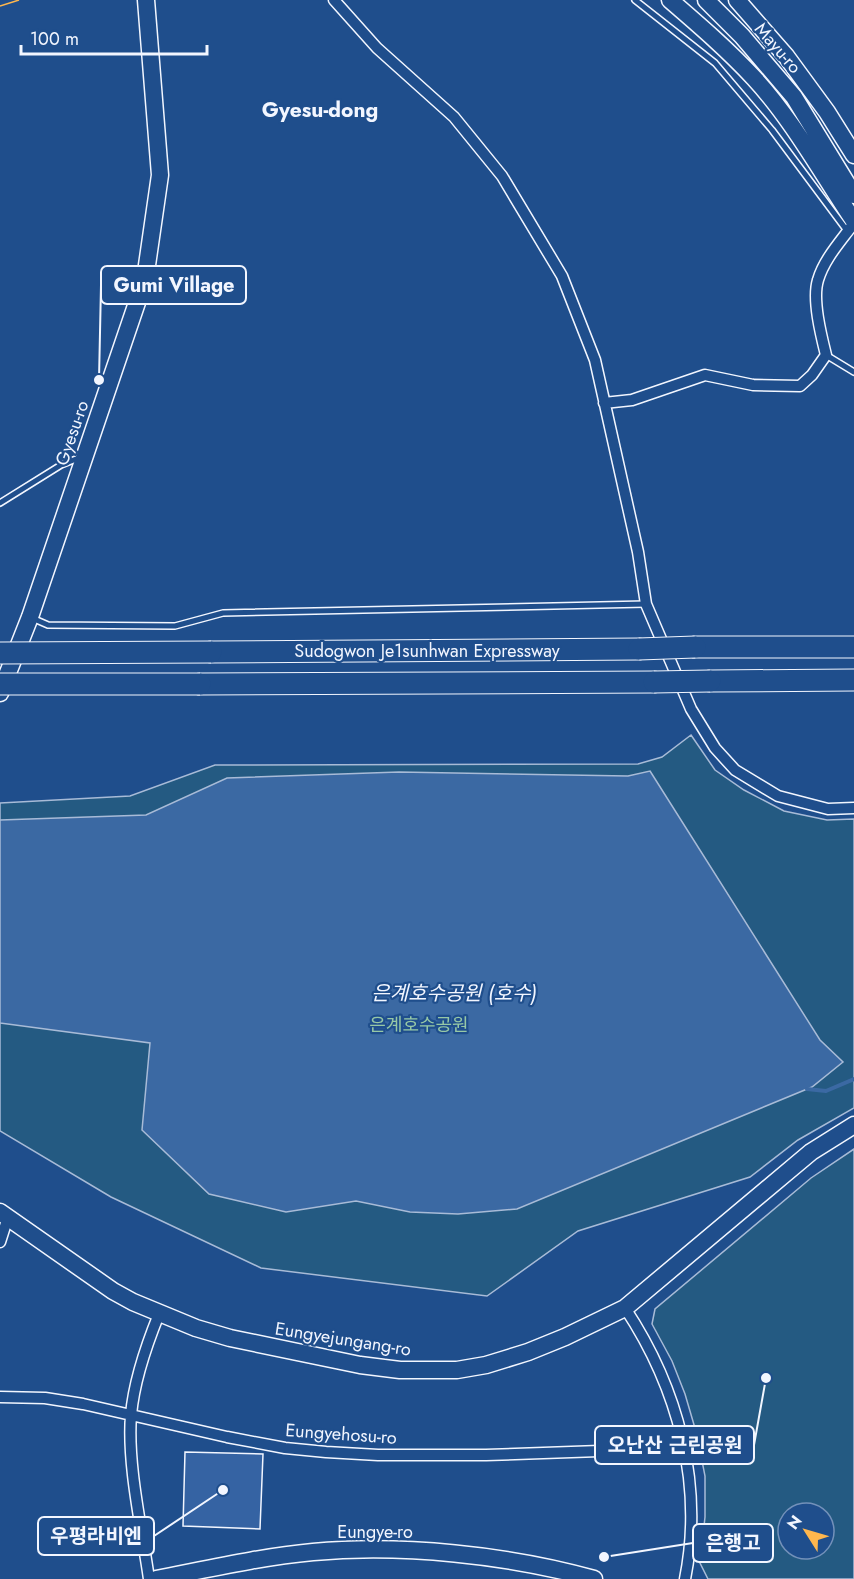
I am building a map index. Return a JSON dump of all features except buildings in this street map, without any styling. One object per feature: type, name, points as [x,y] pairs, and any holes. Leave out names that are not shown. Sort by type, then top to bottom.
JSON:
[{"type":"highway","name":"Sudogwon Je1sunhwan Expressway","points":[[0,653],[854,647]]},
{"type":"highway","name":"Sudogwon Je1sunhwan Expressway","points":[[0,684],[854,680]]},
{"type":"street","name":"Gyesu-ro","points":[[0,694],[30,617],[145,279],[160,176],[146,0]]},
{"type":"street","points":[[334,0],[377,48],[454,117],[502,176],[562,276],[595,360],[638,552],[646,604],[691,709],[715,748],[735,770],[778,796],[828,809],[854,808]]},
{"type":"street","points":[[604,403],[632,400],[705,375],[753,385],[800,386],[812,375],[826,355],[818,324],[817,281],[828,258],[852,225],[778,108],[754,79],[706,30],[670,0]]},
{"type":"street","name":"Mayu-ro","points":[[706,0],[742,36],[794,97],[854,195]]},
{"type":"street","points":[[736,0],[786,56],[827,112],[854,155]]},
{"type":"street","name":"Eungyejungang-ro","points":[[4,1214],[113,1291],[159,1314],[230,1338],[360,1365],[428,1371],[457,1370],[486,1365],[528,1352],[625,1308],[803,1158],[832,1137],[854,1125]]},
{"type":"street","points":[[0,1242],[4,1214]]},
{"type":"street","points":[[625,1308],[643,1335],[667,1386],[684,1448],[692,1500],[691,1540],[686,1579]]},
{"type":"street","points":[[149,1579],[132,1463],[131,1415],[136,1384],[148,1340],[159,1314]]},
{"type":"street","name":"Eungyehosu-ro","points":[[0,1397],[45,1398],[260,1443],[326,1452],[378,1455],[475,1455],[684,1448]]},
{"type":"street","name":"Eungye-ro","points":[[156,1579],[315,1552],[371,1551],[470,1556],[527,1564],[594,1579]]},
{"type":"lane","points":[[635,0],[715,63],[852,225]]},
{"type":"lane","points":[[826,355],[854,372]]},
{"type":"lane","points":[[0,503],[62,465],[86,455]]},
{"type":"lane","points":[[30,617],[48,625],[175,626],[223,613],[646,604]]},
{"type":"green space","name":"은계호수공원 (호수)","points":[[691,735],[715,770],[744,790],[784,811],[827,820],[854,819],[854,1108],[798,1140],[750,1177],[578,1231],[487,1296],[261,1268],[111,1197],[0,1131],[0,803],[130,796],[215,765],[638,764],[662,757]]},
{"type":"green space","points":[[854,1149],[854,1579],[708,1579],[700,1563],[705,1517],[705,1476],[697,1435],[672,1361],[652,1324],[655,1309],[811,1178]]},
{"type":"water","name":"은계호수공원 (호수)","points":[[650,771],[820,1040],[843,1062],[812,1087],[517,1209],[458,1214],[410,1212],[356,1201],[286,1212],[209,1194],[142,1130],[150,1043],[0,1023],[0,820],[146,815],[227,778],[399,772],[628,776]]},
{"type":"waterway","points":[[807,1089],[826,1091],[854,1079]]},
{"type":"power","points":[[0,6],[19,0]]},
{"type":"place","name":"Gumi Village","points":[[99,380]]},
{"type":"place","name":"오난산 근린공원","points":[[766,1378]]},
{"type":"place","name":"우평라비엔","points":[[223,1490]]},
{"type":"place","name":"은행고","points":[[604,1557]]},
{"type":"district","name":"Gyesu-dong","points":[[320,110]]},
{"type":"park label","name":"은계호수공원","points":[[419,1025]]}]
